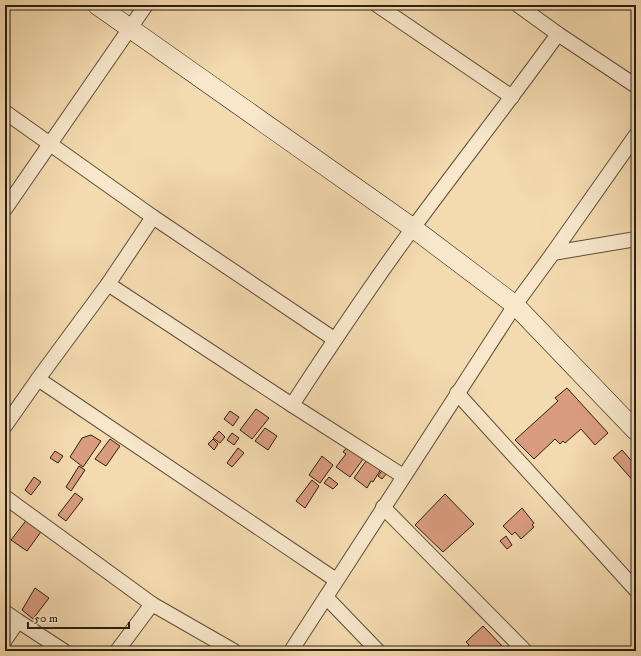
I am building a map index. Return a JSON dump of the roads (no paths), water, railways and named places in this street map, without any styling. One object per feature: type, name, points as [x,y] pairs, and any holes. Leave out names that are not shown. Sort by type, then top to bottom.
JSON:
[{"type":"street","points":[[97,5],[413,228],[514,305],[636,431]]},
{"type":"street","points":[[5,208],[146,5]]},
{"type":"street","points":[[377,5],[512,97]]},
{"type":"street","points":[[518,5],[558,34],[636,86]]},
{"type":"street","points":[[292,405],[334,339],[413,228],[558,34]]},
{"type":"street","points":[[5,112],[153,217],[334,339]]},
{"type":"street","points":[[290,651],[514,305],[554,253],[636,136]]},
{"type":"street","points":[[5,426],[38,378],[108,284],[153,217]]},
{"type":"street","points":[[554,253],[636,239]]},
{"type":"street","points":[[108,284],[292,405],[404,476]]},
{"type":"street","points":[[38,378],[336,580]]},
{"type":"street","points":[[457,393],[636,590]]},
{"type":"street","points":[[5,498],[152,604],[234,651]]},
{"type":"street","points":[[383,507],[525,651]]},
{"type":"street","points":[[326,597],[378,651]]},
{"type":"street","points":[[117,651],[152,604]]},
{"type":"street","points":[[5,612],[64,651]]},
{"type":"street","points":[[5,640],[18,621]]}]
